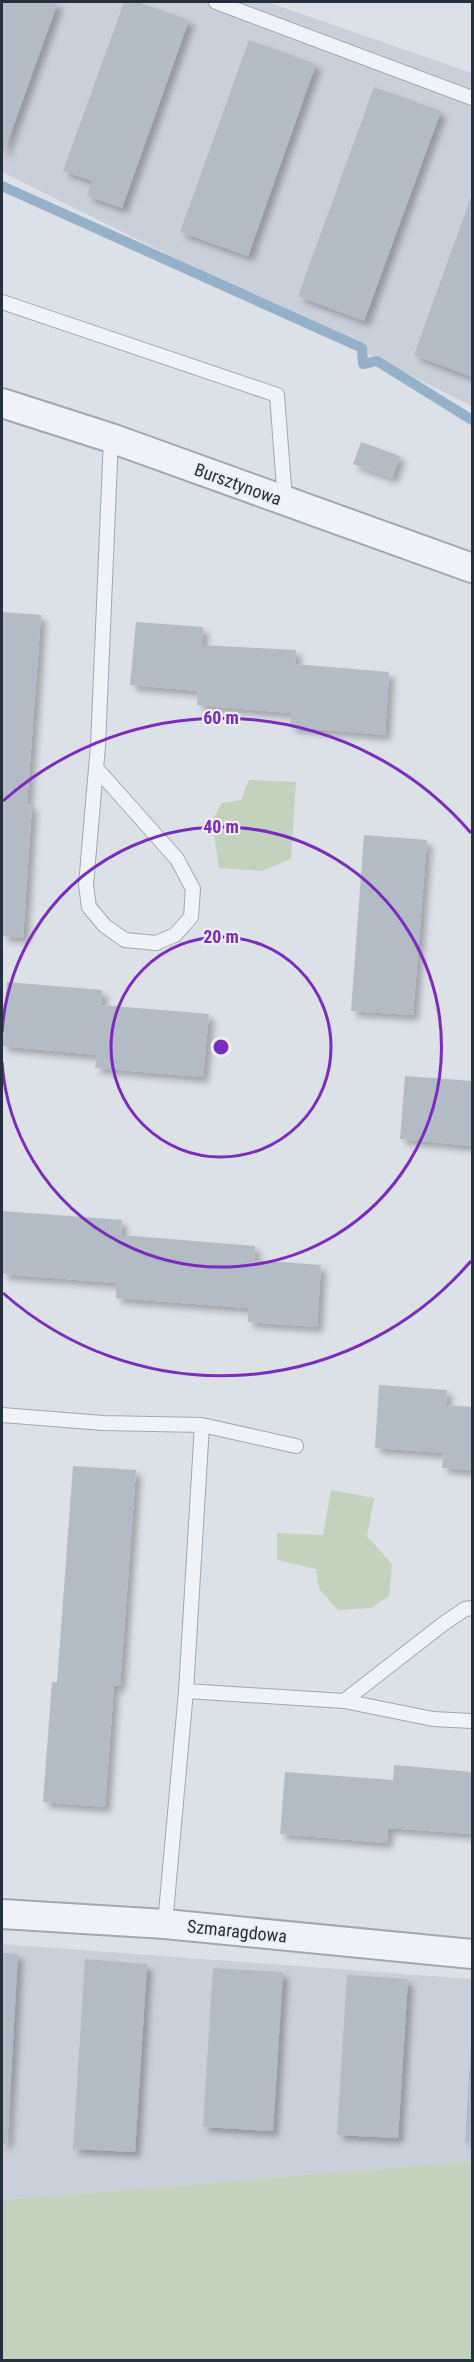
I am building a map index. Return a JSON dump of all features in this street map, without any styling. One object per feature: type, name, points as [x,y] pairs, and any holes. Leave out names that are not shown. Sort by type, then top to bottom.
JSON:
[{"type":"street","name":"Bursztynowa","points":[[2,403],[111,438],[472,568]]},
{"type":"street","name":"Szmaragdowa","points":[[2,1914],[165,1924],[472,1954]]},
{"type":"lane","points":[[216,2],[472,98]]},
{"type":"lane","points":[[2,302],[277,395],[285,501]]},
{"type":"lane","points":[[96,768],[177,859],[193,889],[191,916],[175,935],[156,943],[125,940],[105,926],[90,907],[86,885],[96,768],[111,438]]},
{"type":"lane","points":[[2,1415],[103,1423],[202,1425],[296,1446]]},
{"type":"lane","points":[[165,1924],[186,1691],[202,1425]]},
{"type":"lane","points":[[344,1701],[443,1623],[472,1608]]},
{"type":"lane","points":[[186,1691],[344,1701],[433,1719],[472,1721]]},
{"type":"shaded area","points":[[2,2],[267,2],[472,73],[472,406],[2,172]]},
{"type":"shaded area","points":[[2,1944],[472,1979],[472,2161],[2,2200]]},
{"type":"green space","points":[[249,780],[296,782],[291,859],[262,871],[219,868],[212,821],[222,803],[241,800]]},
{"type":"green space","points":[[331,1490],[374,1498],[367,1536],[392,1564],[389,1596],[371,1608],[338,1610],[319,1589],[316,1569],[277,1560],[277,1533],[323,1535]]},
{"type":"green space","points":[[472,2161],[472,2360],[2,2360],[2,2200]]},
{"type":"building","points":[[2,2],[58,2],[4,152],[2,151]]},
{"type":"building","points":[[124,2],[138,2],[189,20],[122,208],[87,196],[92,181],[63,171]]},
{"type":"building","points":[[249,40],[316,64],[248,256],[180,232]]},
{"type":"building","points":[[374,87],[441,111],[364,321],[298,296]]},
{"type":"building","points":[[472,194],[472,377],[414,355]]},
{"type":"building","points":[[361,442],[400,456],[392,478],[353,464]]},
{"type":"building","points":[[2,612],[41,615],[27,804],[32,805],[23,938],[2,936]]},
{"type":"building","points":[[136,622],[203,627],[202,645],[296,650],[295,664],[389,672],[385,735],[290,727],[291,713],[197,705],[198,691],[130,685]]},
{"type":"building","points":[[364,835],[427,840],[413,1015],[351,1011]]},
{"type":"building","points":[[7,982],[102,990],[101,1005],[209,1014],[203,1077],[95,1068],[97,1055],[2,1046]]},
{"type":"building","points":[[405,1076],[472,1081],[472,1146],[400,1139]]},
{"type":"building","points":[[2,1211],[122,1220],[121,1235],[255,1246],[254,1260],[321,1265],[317,1327],[248,1322],[248,1308],[116,1298],[116,1283],[2,1274]]},
{"type":"building","points":[[379,1385],[447,1390],[446,1405],[472,1407],[472,1470],[442,1468],[443,1453],[375,1448]]},
{"type":"building","points":[[73,1466],[136,1470],[120,1686],[114,1685],[105,1807],[43,1802],[52,1682],[57,1682]]},
{"type":"building","points":[[394,1765],[472,1772],[472,1834],[388,1828],[387,1843],[280,1834],[285,1772],[393,1780]]},
{"type":"building","points":[[2,1953],[18,1954],[7,2144],[2,2143]]},
{"type":"building","points":[[85,1959],[147,1964],[135,2152],[73,2149]]},
{"type":"building","points":[[213,1968],[283,1972],[273,2131],[203,2127]]},
{"type":"building","points":[[347,1975],[408,1979],[398,2138],[337,2135]]},
{"type":"building","points":[[472,2044],[472,2143],[465,2142]]},
{"type":"waterway","points":[[2,186],[362,348],[363,364],[377,361],[472,420]]}]
